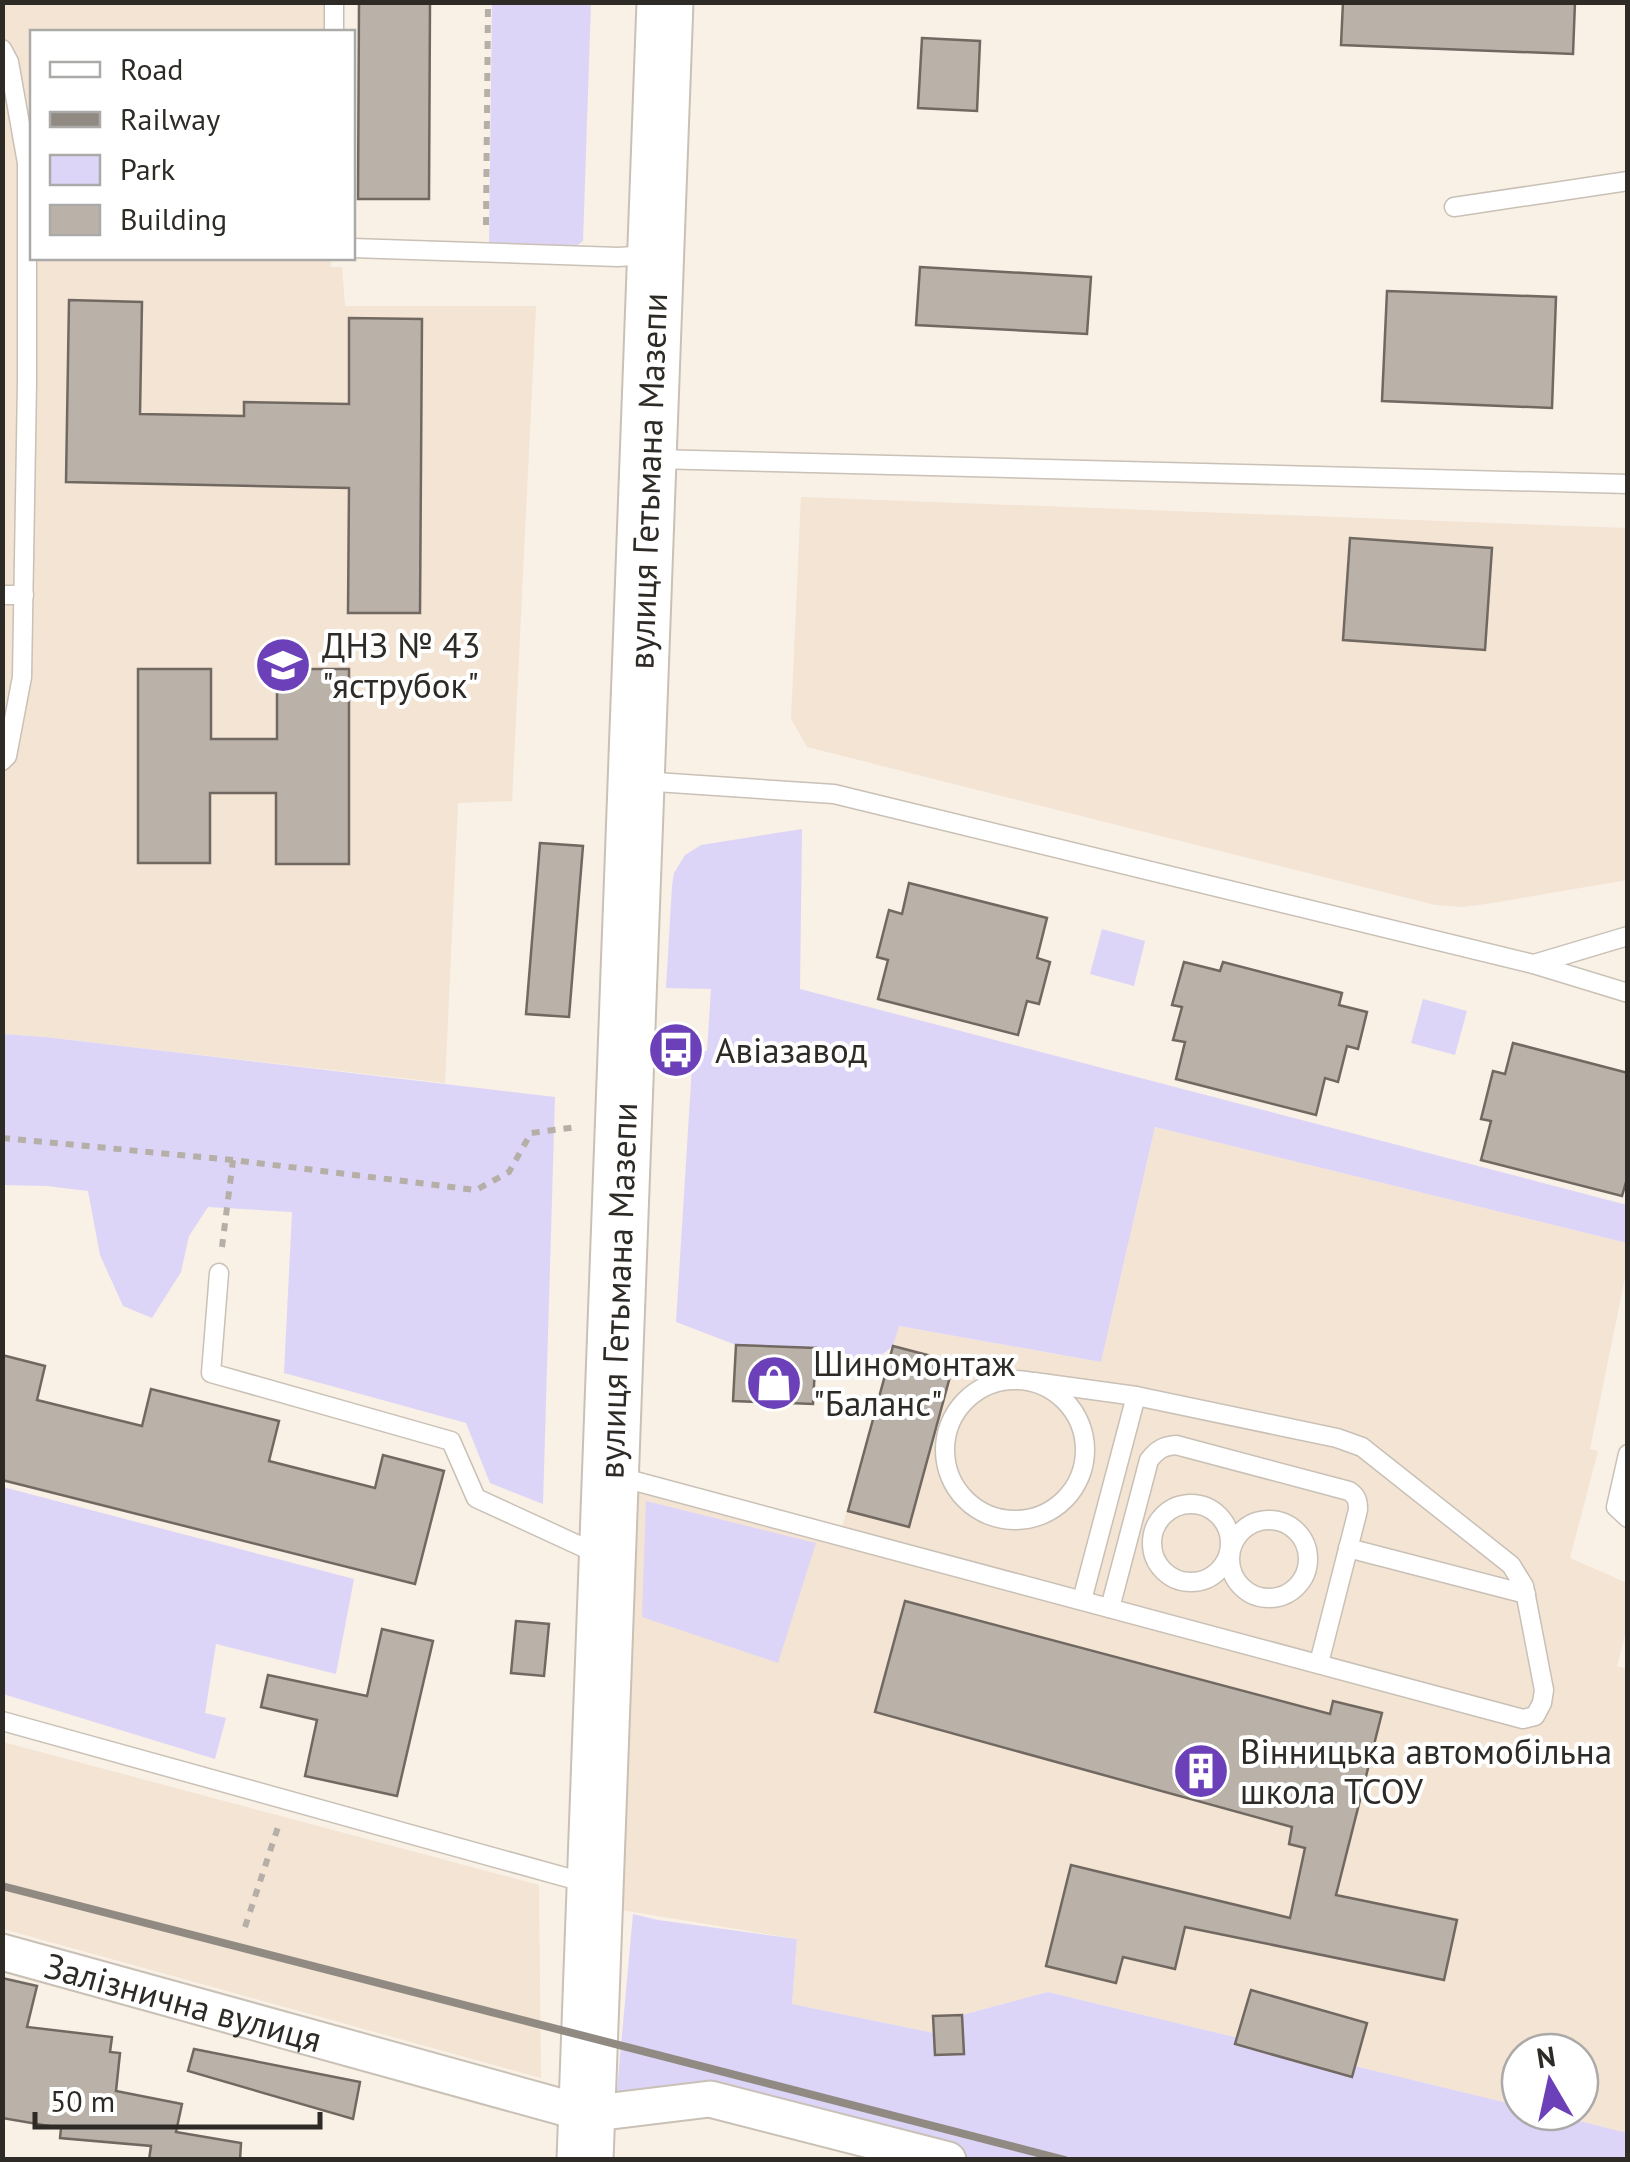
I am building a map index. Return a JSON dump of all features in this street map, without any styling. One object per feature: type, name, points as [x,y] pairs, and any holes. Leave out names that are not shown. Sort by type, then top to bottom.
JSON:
[{"type":"main road","name":"вулиця Гетьмана Мазепи","points":[[586,2136],[664,2]]},
{"type":"street","name":"Залізнична вулиця","points":[[2,1952],[586,2136],[710,2098],[948,2160]]},
{"type":"lane","points":[[334,2],[334,30]]},
{"type":"lane","points":[[2,49],[10,62],[27,163],[30,241],[22,677],[7,756],[2,761]]},
{"type":"lane","points":[[1454,207],[1628,182]]},
{"type":"lane","points":[[355,248],[655,255]]},
{"type":"lane","points":[[648,458],[1628,484]]},
{"type":"lane","points":[[2,595],[24,595]]},
{"type":"lane","points":[[636,781],[834,794],[1534,964],[1628,992]]},
{"type":"lane","points":[[1534,964],[1628,936]]},
{"type":"lane","points":[[219,1273],[211,1373],[451,1441],[476,1498],[607,1558]]},
{"type":"lane","points":[[610,1475],[1524,1718],[1535,1716],[1544,1690],[1524,1586],[1511,1565],[1352,1442],[1136,1396],[1034,1382],[1012,1380],[989,1384],[970,1396],[955,1414],[946,1435],[945,1458],[951,1480],[964,1499],[983,1513],[1005,1520],[1029,1520],[1051,1511],[1069,1496],[1082,1476],[1086,1453],[1083,1430],[1073,1409],[1056,1392],[1034,1382]]},
{"type":"lane","points":[[1082,1600],[1136,1396]]},
{"type":"lane","points":[[1110,1608],[1148,1460],[1156,1451],[1176,1444],[1349,1490],[1355,1495],[1358,1510],[1319,1663]]},
{"type":"lane","points":[[1628,1454],[1616,1507],[1628,1518]]},
{"type":"lane","points":[[1230,1553],[1228,1528],[1221,1517],[1200,1504],[1174,1507],[1155,1524],[1151,1537],[1156,1563],[1164,1573],[1189,1583],[1214,1575],[1223,1565],[1230,1553],[1234,1541],[1252,1523],[1278,1520],[1300,1534],[1309,1558],[1308,1570],[1293,1592],[1268,1600],[1243,1590],[1230,1567],[1230,1553]]},
{"type":"lane","points":[[1348,1548],[1526,1594]]},
{"type":"lane","points":[[1308,1570],[1340,1579]]},
{"type":"lane","points":[[2,1721],[595,1885]]},
{"type":"path","points":[[486,251],[488,2]]},
{"type":"path","points":[[2,1138],[233,1160],[476,1190],[508,1172],[531,1133],[623,1120]]},
{"type":"path","points":[[219,1273],[233,1160]]},
{"type":"path","points":[[245,1928],[288,1800]]},
{"type":"shaded area","name":"ДНЗ № 43 \"яструбок\"","points":[[2,3],[334,3],[334,30],[30,30],[30,260],[331,260],[331,267],[342,267],[345,306],[536,306],[512,801],[458,803],[445,1083],[3,1034]]},
{"type":"shaded area","points":[[801,497],[1627,528],[1627,880],[1486,904],[1435,905],[807,747],[791,719]]},
{"type":"shaded area","points":[[1155,1127],[1627,1243],[1627,1268],[1590,1449],[1598,1451],[1570,1558],[1627,1583],[1627,1628],[1617,1666],[1628,1669],[1627,2133],[1600,2126],[1600,2032],[1500,2032],[1500,2101],[1048,1992],[962,2015],[934,2016],[934,2033],[792,2004],[797,1939],[621,1910],[638,1482],[840,1535],[898,1326],[1101,1362]]},
{"type":"shaded area","points":[[3,1742],[539,1885],[541,2078],[3,1929]]},
{"type":"green space","points":[[492,3],[591,3],[583,241],[571,250],[489,247]]},
{"type":"green space","points":[[802,829],[800,989],[1627,1205],[1627,1243],[1155,1127],[1101,1362],[899,1326],[893,1346],[861,1371],[815,1365],[815,1348],[736,1345],[676,1322],[693,1050],[707,1051],[711,989],[666,988],[674,873],[685,855],[701,845]]},
{"type":"green space","points":[[1102,929],[1145,941],[1134,986],[1090,974]]},
{"type":"green space","points":[[1423,999],[1467,1011],[1455,1055],[1411,1043]]},
{"type":"green space","points":[[3,1034],[555,1097],[543,1504],[490,1483],[466,1423],[284,1373],[292,1212],[208,1207],[189,1236],[181,1272],[152,1318],[123,1306],[100,1255],[88,1191],[3,1185]]},
{"type":"green space","points":[[3,1487],[354,1579],[336,1674],[216,1644],[205,1713],[226,1718],[215,1759],[3,1694]]},
{"type":"green space","points":[[646,1501],[816,1543],[778,1663],[642,1617]]},
{"type":"green space","points":[[633,1914],[797,1939],[792,2004],[934,2033],[935,2055],[964,2054],[962,2015],[1048,1992],[1500,2101],[1500,2132],[1600,2132],[1600,2126],[1627,2133],[1628,2159],[948,2159],[710,2099],[615,2111]]},
{"type":"building","points":[[359,2],[430,2],[429,199],[358,199]]},
{"type":"building","points":[[1343,2],[1575,2],[1573,54],[1341,45]]},
{"type":"building","points":[[922,38],[980,41],[977,111],[918,108]]},
{"type":"building","points":[[920,267],[1091,277],[1087,334],[916,325]]},
{"type":"building","points":[[1387,291],[1556,297],[1552,408],[1382,401]]},
{"type":"building","points":[[69,300],[142,302],[140,414],[244,416],[244,402],[349,404],[349,318],[422,319],[420,613],[348,613],[349,488],[66,482]]},
{"type":"building","points":[[1350,538],[1492,548],[1485,650],[1343,640]]},
{"type":"building","points":[[138,669],[211,669],[211,739],[277,739],[277,669],[349,669],[349,864],[276,864],[276,793],[210,793],[210,863],[138,863]]},
{"type":"building","points":[[540,843],[583,846],[569,1017],[526,1014]]},
{"type":"building","points":[[909,883],[1047,918],[1037,958],[1050,962],[1039,1004],[1027,1001],[1018,1035],[878,999],[888,960],[877,957],[889,910],[902,914]]},
{"type":"building","points":[[1184,962],[1220,971],[1223,962],[1342,993],[1339,1005],[1367,1012],[1358,1049],[1347,1046],[1338,1082],[1325,1078],[1316,1115],[1176,1079],[1185,1042],[1173,1040],[1182,1007],[1172,1005]]},
{"type":"building","points":[[1513,1043],[1628,1073],[1628,1175],[1622,1196],[1481,1160],[1491,1121],[1481,1119],[1493,1071],[1505,1074]]},
{"type":"building","name":"Шиномонтаж \"Баланс\"","points":[[736,1345],[816,1348],[813,1404],[733,1401]]},
{"type":"building","points":[[893,1346],[954,1362],[909,1527],[848,1511]]},
{"type":"building","points":[[2,1355],[45,1366],[37,1400],[142,1426],[151,1389],[279,1421],[269,1461],[375,1488],[383,1455],[444,1471],[415,1584],[2,1480]]},
{"type":"building","name":"Вінницька автомобільна школа ТСОУ","points":[[905,1601],[1330,1714],[1333,1701],[1382,1713],[1336,1895],[1457,1920],[1444,1980],[1185,1927],[1175,1969],[1123,1957],[1116,1983],[1046,1966],[1071,1865],[1290,1918],[1305,1848],[1289,1844],[1292,1827],[875,1712]]},
{"type":"building","points":[[516,1621],[549,1624],[544,1676],[511,1673]]},
{"type":"building","points":[[382,1629],[433,1641],[397,1796],[305,1776],[317,1720],[261,1707],[268,1675],[367,1696]]},
{"type":"building","points":[[2,1978],[37,1986],[27,2027],[112,2037],[110,2052],[120,2053],[116,2091],[182,2104],[176,2132],[241,2143],[240,2160],[149,2160],[151,2146],[60,2138],[61,2128],[2,2118]]},
{"type":"building","points":[[1251,1990],[1367,2023],[1352,2077],[1235,2044]]},
{"type":"building","points":[[962,2015],[964,2054],[935,2055],[933,2016]]},
{"type":"building","points":[[194,2049],[360,2082],[353,2119],[188,2071]]},
{"type":"railway","points":[[2,1886],[1065,2160]]},
{"type":"place","name":"ДНЗ № 43 \"яструбок\"","points":[[283,665]]},
{"type":"place","name":"Авіазавод","points":[[676,1050]]},
{"type":"place","name":"Шиномонтаж \"Баланс\"","points":[[774,1383]]},
{"type":"place","name":"Вінницька автомобільна школа ТСОУ","points":[[1201,1771]]}]
